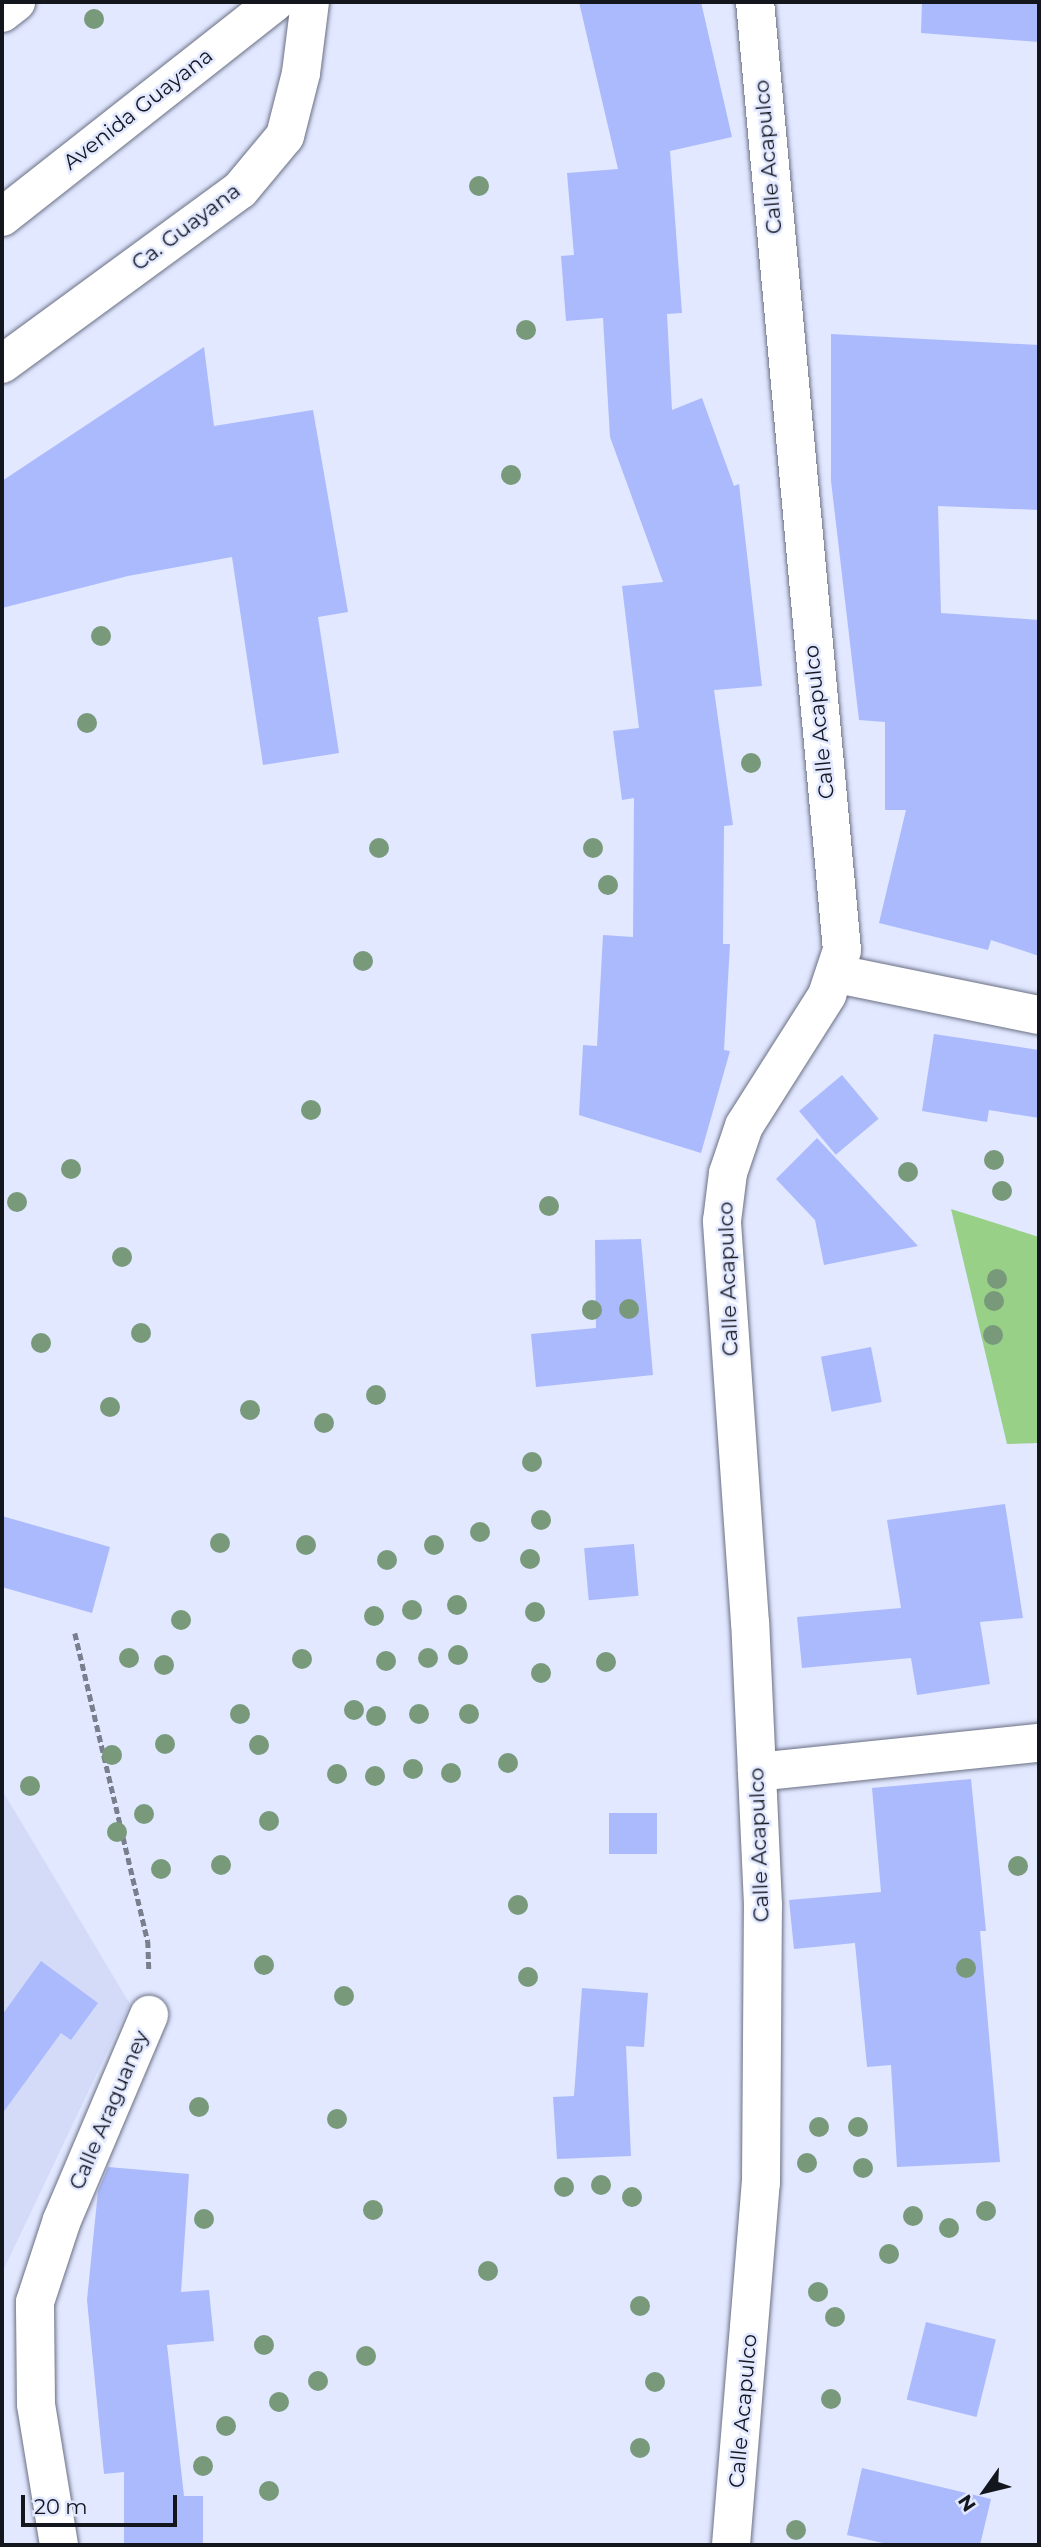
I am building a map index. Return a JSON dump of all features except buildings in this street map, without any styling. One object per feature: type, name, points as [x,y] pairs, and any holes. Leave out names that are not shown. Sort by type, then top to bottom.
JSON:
[{"type":"street","points":[[2,13],[16,2]]},
{"type":"street","name":"Avenida Guayana","points":[[2,217],[275,2]]},
{"type":"street","name":"Ca. Guayana","points":[[2,364],[240,190],[285,136],[301,73],[310,2]]},
{"type":"street","name":"Calle Acapulco","points":[[731,2545],[761,2183],[762,1905],[757,1772],[722,1221],[727,1173],[744,1126],[787,1063],[837,974],[842,950],[755,2]]},
{"type":"street","points":[[837,974],[1039,1015]]},
{"type":"street","points":[[757,1772],[1039,1743]]},
{"type":"street","name":"Calle Araguaney","points":[[59,2545],[36,2404],[35,2302],[62,2220],[149,2015]]},
{"type":"path","name":"Calle Araguaney","points":[[75,1633],[148,1941],[149,2015]]},
{"type":"shaded area","points":[[2,1790],[130,2004],[2,2273]]},
{"type":"green space","points":[[951,1209],[1039,1237],[1039,1443],[1007,1444]]}]
